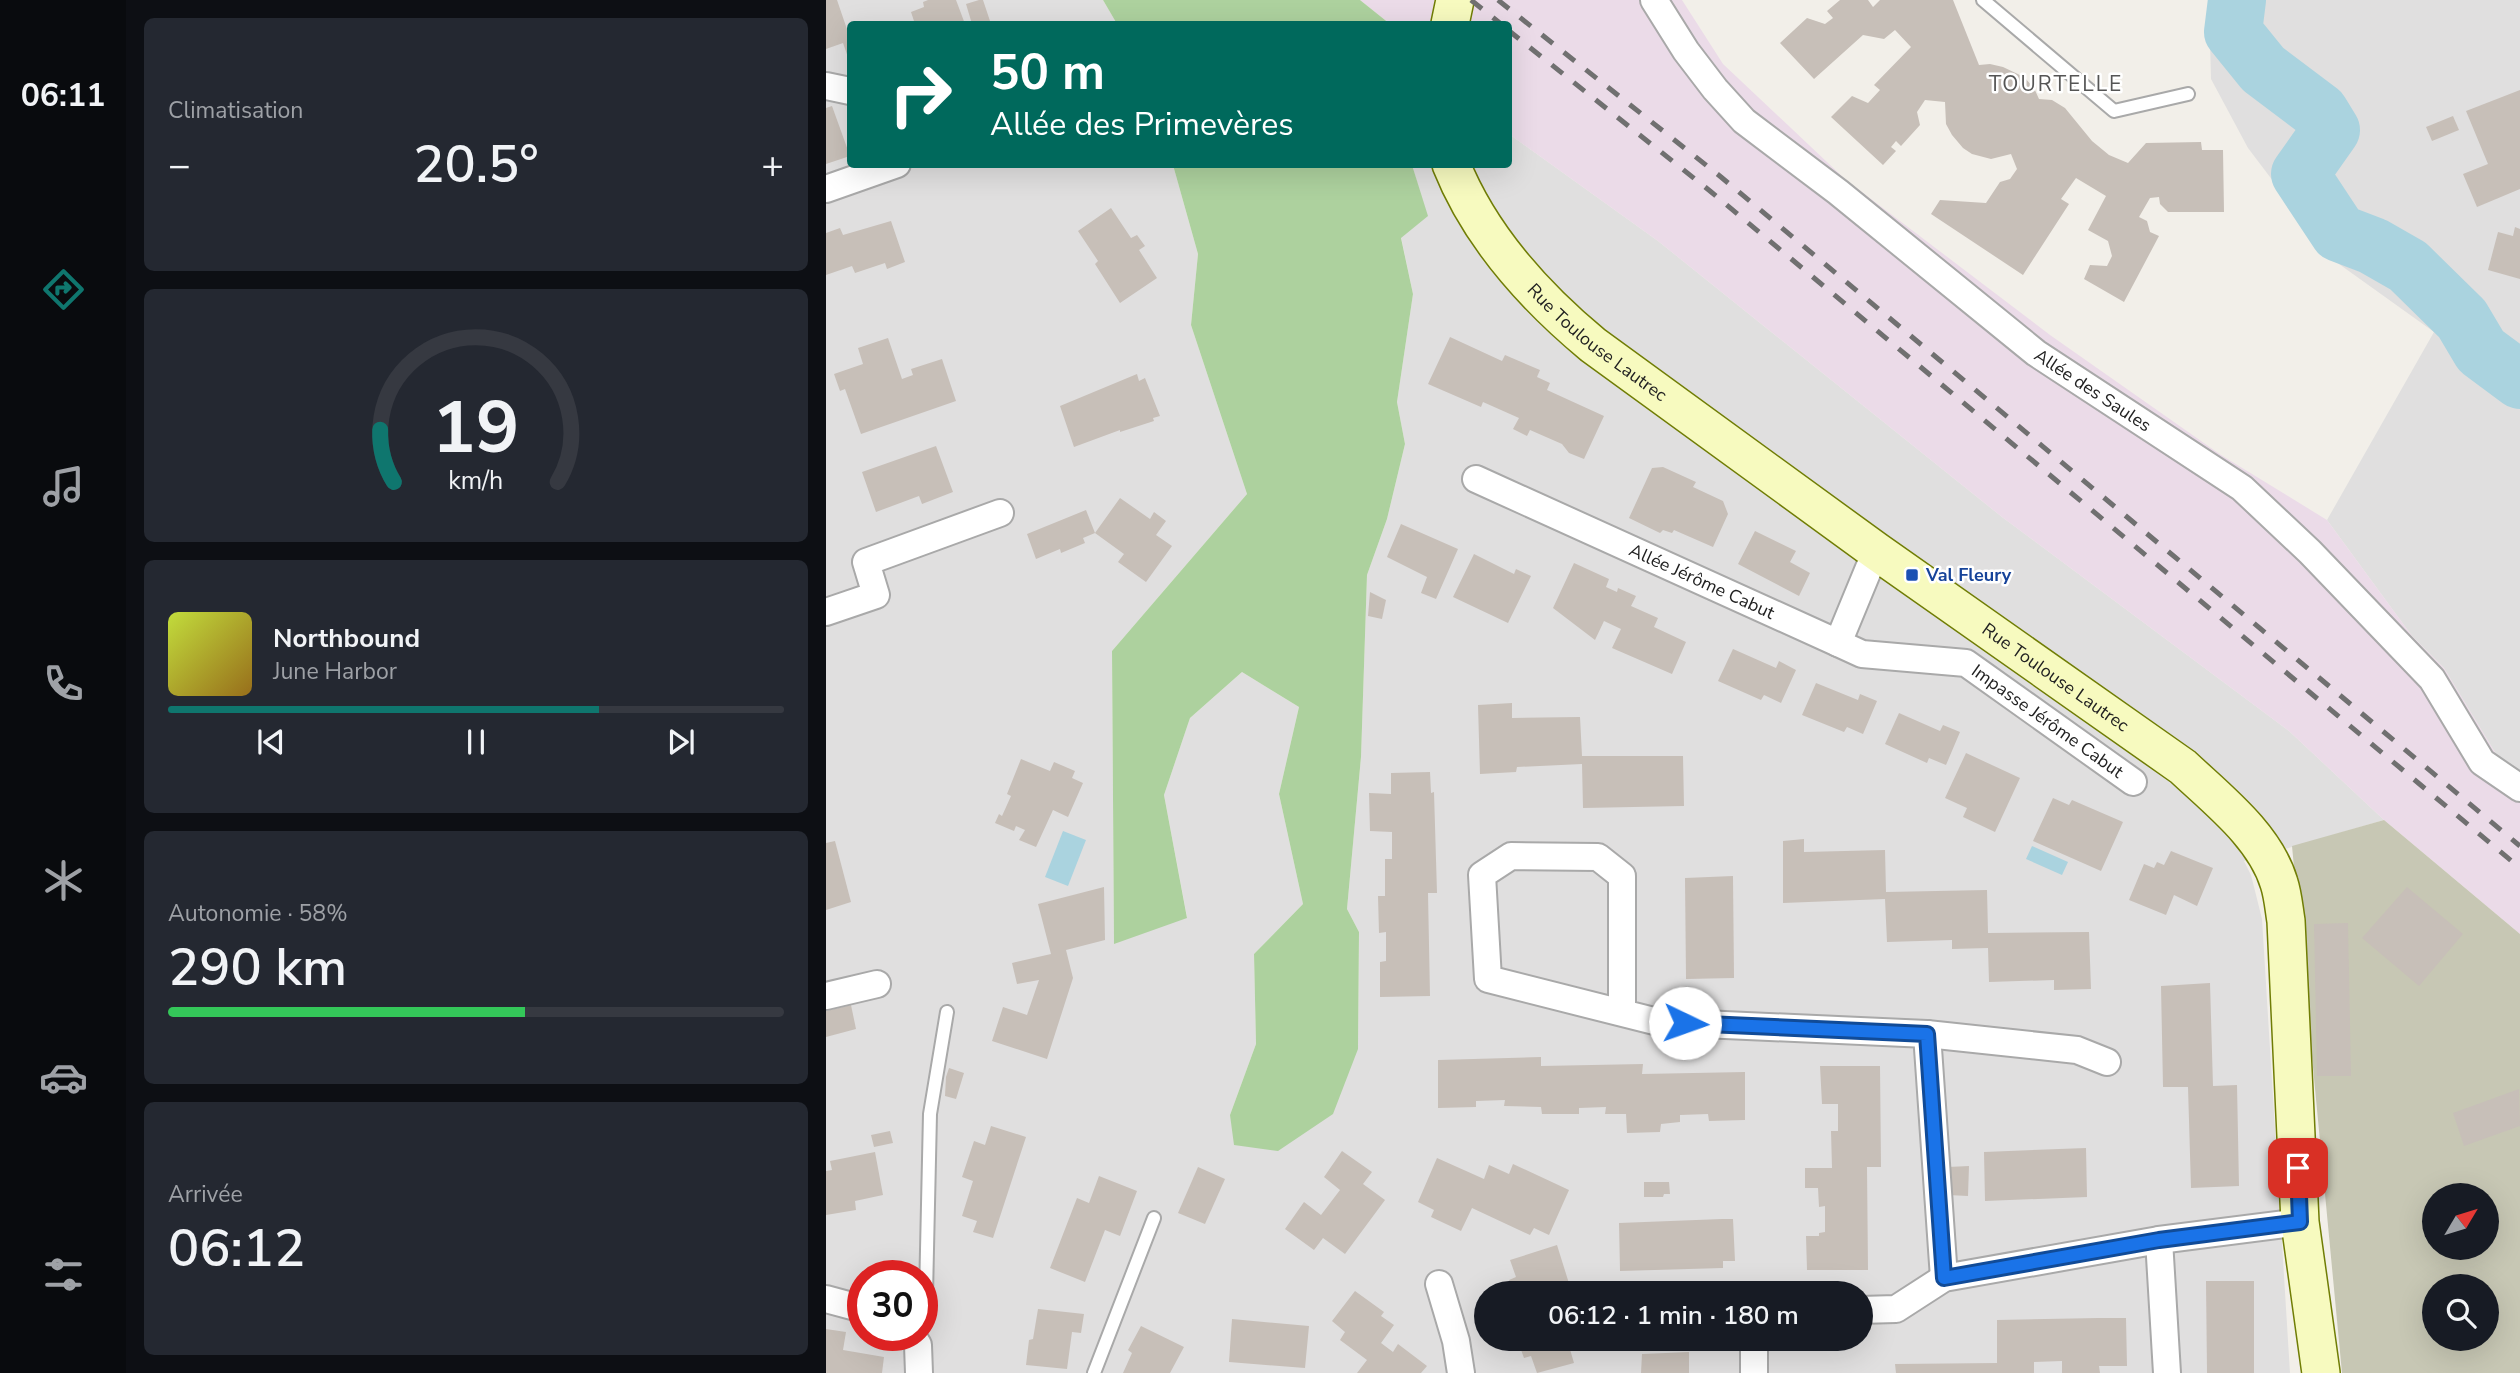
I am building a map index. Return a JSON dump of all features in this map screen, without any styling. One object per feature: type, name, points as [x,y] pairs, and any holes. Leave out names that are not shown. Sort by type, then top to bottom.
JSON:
[{"type":"street","points":[[1451,21],[1455,0]]},
{"type":"street","name":"Allée des Saules","points":[[1656,1],[1707,80],[1744,121],[1838,192],[2036,353],[2242,488],[2310,552],[2432,679],[2482,762],[2520,788]]},
{"type":"street","points":[[826,86],[847,90]]},
{"type":"street","points":[[826,189],[886,168]]},
{"type":"street","name":"Rue Toulouse Lautrec","points":[[1453,168],[1479,219],[1525,282],[1557,315],[1593,345],[1876,551],[2183,767],[2225,806],[2259,845],[2279,882],[2286,921],[2300,1222],[2320,1373]]},
{"type":"street","name":"Allée Jérôme Cabut","points":[[1475,479],[1839,643]]},
{"type":"street","points":[[826,612],[876,595],[866,562],[1000,513]]},
{"type":"street","points":[[1839,643],[1876,551]]},
{"type":"street","name":"Impasse Jérôme Cabut","points":[[1839,643],[1862,654],[1966,663],[2133,782]]},
{"type":"street","points":[[1622,1013],[1622,876],[1598,857],[1511,856],[1482,875],[1488,979],[1622,1013],[1658,1022],[1927,1034],[2077,1050],[2107,1062]]},
{"type":"street","points":[[826,996],[877,984]]},
{"type":"street","points":[[1927,1034],[1944,1278]]},
{"type":"street","points":[[1873,1310],[1896,1309],[1944,1278],[2159,1240],[2300,1222]]},
{"type":"street","points":[[2159,1240],[2167,1373]]},
{"type":"street","points":[[1439,1284],[1456,1341],[1461,1373]]},
{"type":"street","points":[[826,1299],[847,1305]]},
{"type":"street","points":[[918,1351],[919,1373]]},
{"type":"street","points":[[1754,1351],[1754,1373]]},
{"type":"lane","points":[[1983,0],[2114,111],[2188,94]]},
{"type":"lane","points":[[927,1260],[930,1114],[947,1012]]},
{"type":"lane","points":[[1094,1373],[1154,1218]]},
{"type":"shaded area","points":[[826,0],[1103,0],[1115,21],[847,21],[847,168],[1174,168],[1198,254],[1191,325],[1247,494],[1112,651],[1114,943],[1187,917],[1164,795],[1190,718],[1242,672],[1299,707],[1279,794],[1303,904],[1254,954],[1256,1044],[1230,1115],[1358,1049],[1359,932],[1347,909],[1361,757],[1367,575],[1387,519],[1405,444],[1397,402],[1413,294],[1401,237],[1427,216],[1413,168],[1512,168],[1512,136],[1658,241],[2002,517],[2289,731],[2384,820],[2244,861],[2251,875],[2262,919],[2290,1373],[826,1373]]},
{"type":"shaded area","points":[[1360,0],[1682,0],[1723,64],[1846,180],[2050,335],[2221,455],[2327,520],[2412,636],[2444,668],[2499,759],[2520,775],[2520,934],[2384,820],[2289,731],[2002,517],[1658,241],[1512,136],[1512,21],[1386,21]]},
{"type":"shaded area","points":[[2209,0],[2520,0],[2520,775],[2499,759],[2444,668],[2412,636],[2327,520],[2434,332],[2332,259],[2248,148],[2211,79]]},
{"type":"shaded area","points":[[2384,820],[2520,934],[2520,1373],[2342,1373],[2292,846]]},
{"type":"green space","points":[[1103,0],[1360,0],[1386,21],[1115,21]]},
{"type":"green space","points":[[1174,168],[1413,168],[1428,216],[1401,238],[1413,294],[1397,402],[1405,444],[1387,519],[1367,575],[1361,757],[1347,909],[1359,932],[1358,1049],[1333,1114],[1278,1151],[1234,1145],[1230,1115],[1256,1044],[1254,954],[1303,904],[1279,794],[1299,707],[1242,672],[1190,718],[1164,795],[1187,918],[1114,944],[1112,651],[1247,494],[1191,325],[1198,254]]},
{"type":"water","points":[[1063,831],[1086,840],[1068,886],[1045,877]]},
{"type":"water","points":[[2032,846],[2068,862],[2062,875],[2026,859]]},
{"type":"building","points":[[826,0],[837,0],[847,29],[847,54],[843,43],[826,49]]},
{"type":"building","points":[[956,0],[964,21],[914,21],[911,12],[924,7],[923,2]]},
{"type":"building","points":[[983,0],[990,21],[971,21],[966,4]]},
{"type":"building","points":[[1840,0],[1868,0],[1873,7],[1880,0],[1953,0],[1979,65],[2003,67],[2024,77],[2039,99],[2052,100],[2065,108],[2092,141],[2109,155],[2128,163],[2146,143],[2201,142],[2202,150],[2223,150],[2224,212],[2168,212],[2160,204],[2159,197],[2150,198],[2139,217],[2147,221],[2150,232],[2159,236],[2124,302],[2084,279],[2090,265],[2107,266],[2112,256],[2108,241],[2088,230],[2106,196],[2076,178],[2061,199],[2069,204],[2023,275],[1931,214],[1940,200],[1986,203],[2000,182],[2010,179],[2017,169],[2011,154],[1991,159],[1972,154],[1963,148],[1946,124],[1945,102],[1925,100],[1917,112],[1920,125],[1901,146],[1896,141],[1891,147],[1896,151],[1883,165],[1831,117],[1852,96],[1868,103],[1880,90],[1874,85],[1911,47],[1895,30],[1884,39],[1863,35],[1814,79],[1780,43],[1807,18],[1825,24],[1833,18],[1827,11]]},
{"type":"building","points":[[2520,90],[2520,189],[2477,207],[2463,174],[2488,164],[2466,111]]},
{"type":"building","points":[[832,106],[847,148],[847,157],[826,164],[826,108]]},
{"type":"building","points":[[2453,116],[2459,130],[2432,141],[2426,127]]},
{"type":"building","points":[[1111,208],[1131,238],[1137,235],[1145,246],[1139,250],[1157,278],[1120,303],[1095,264],[1098,261],[1078,231]]},
{"type":"building","points":[[891,221],[905,262],[887,269],[885,263],[855,273],[852,266],[826,275],[826,233],[840,228],[843,235]]},
{"type":"building","points":[[2515,227],[2520,229],[2520,279],[2488,270],[2498,232],[2513,236]]},
{"type":"building","points":[[1450,337],[1502,361],[1505,355],[1540,370],[1537,377],[1550,383],[1547,390],[1604,416],[1584,459],[1569,453],[1562,444],[1530,430],[1527,436],[1513,429],[1519,418],[1483,402],[1481,407],[1428,384]]},
{"type":"building","points":[[888,338],[902,379],[913,375],[911,369],[942,359],[956,401],[861,434],[845,389],[840,391],[834,374],[863,364],[858,348]]},
{"type":"building","points":[[1137,374],[1139,381],[1145,378],[1160,416],[1153,418],[1154,421],[1074,447],[1060,406]]},
{"type":"building","points":[[936,446],[953,492],[922,504],[919,496],[876,512],[862,472]]},
{"type":"building","points":[[1663,467],[1696,482],[1693,487],[1723,501],[1728,514],[1713,547],[1674,530],[1672,533],[1663,530],[1660,533],[1629,518],[1652,468]]},
{"type":"building","points":[[1120,498],[1150,519],[1154,512],[1166,521],[1156,535],[1172,546],[1146,582],[1118,562],[1124,554],[1095,533]]},
{"type":"building","points":[[1086,510],[1095,533],[1083,538],[1085,543],[1036,559],[1027,534]]},
{"type":"building","points":[[1401,524],[1458,549],[1436,599],[1421,593],[1427,577],[1387,557]]},
{"type":"building","points":[[1755,531],[1796,551],[1790,562],[1810,573],[1799,596],[1738,564]]},
{"type":"building","points":[[1474,554],[1514,574],[1516,569],[1531,576],[1508,623],[1453,597]]},
{"type":"building","points":[[1574,563],[1609,579],[1606,587],[1617,592],[1618,588],[1636,596],[1631,606],[1658,618],[1654,627],[1686,642],[1672,674],[1612,648],[1621,629],[1604,621],[1595,640],[1553,608]]},
{"type":"building","points":[[1370,592],[1386,600],[1382,619],[1368,616]]},
{"type":"building","points":[[1733,649],[1776,668],[1779,661],[1796,670],[1781,703],[1764,695],[1761,700],[1718,681]]},
{"type":"building","points":[[1816,683],[1858,700],[1860,694],[1877,701],[1863,734],[1847,727],[1844,732],[1802,715]]},
{"type":"building","points":[[1512,703],[1512,718],[1580,717],[1582,756],[1683,756],[1684,806],[1583,808],[1582,764],[1517,767],[1516,772],[1480,774],[1478,705]]},
{"type":"building","points":[[1899,713],[1940,731],[1943,725],[1960,732],[1946,765],[1929,758],[1927,763],[1885,744]]},
{"type":"building","points":[[1966,753],[2020,778],[1995,832],[1963,817],[1967,808],[1945,798]]},
{"type":"building","points":[[1021,759],[1050,771],[1054,762],[1075,771],[1072,778],[1083,783],[1068,817],[1053,810],[1036,847],[1019,840],[1025,830],[1016,826],[1014,831],[995,823],[999,814],[1002,816],[1011,796],[1007,794]]},
{"type":"building","points":[[1430,772],[1431,793],[1434,792],[1437,893],[1428,893],[1430,996],[1380,997],[1380,962],[1386,961],[1386,932],[1379,933],[1378,896],[1385,896],[1385,859],[1392,859],[1392,832],[1370,831],[1369,793],[1391,794],[1391,773]]},
{"type":"building","points":[[2053,798],[2069,805],[2072,800],[2123,822],[2101,871],[2033,841]]},
{"type":"building","points":[[1804,839],[1804,852],[1885,850],[1886,892],[1987,890],[1988,933],[2089,932],[2091,989],[2054,990],[2054,980],[1989,982],[1988,948],[1952,949],[1952,940],[1887,942],[1885,899],[1783,903],[1783,841]]},
{"type":"building","points":[[835,841],[851,902],[826,910],[826,843]]},
{"type":"building","points":[[2171,851],[2213,868],[2197,906],[2174,895],[2166,915],[2129,900],[2144,864],[2154,868],[2157,862],[2164,865]]},
{"type":"building","points":[[1733,876],[1734,978],[1686,979],[1685,878]]},
{"type":"building","points":[[1104,887],[1105,940],[1066,950],[1073,978],[1047,1059],[992,1041],[1003,1007],[1027,1015],[1039,980],[1017,984],[1012,963],[1051,954],[1038,904]]},
{"type":"building","points":[[2407,887],[2463,934],[2419,986],[2362,938]]},
{"type":"building","points":[[2348,923],[2351,1076],[2317,1076],[2314,924]]},
{"type":"building","points":[[2210,983],[2213,1086],[2237,1085],[2239,1186],[2191,1188],[2188,1087],[2163,1087],[2161,986]]},
{"type":"building","points":[[851,1005],[856,1029],[826,1037],[826,1011]]},
{"type":"building","points":[[1541,1057],[1541,1066],[1643,1064],[1642,1074],[1745,1072],[1745,1120],[1709,1121],[1708,1114],[1680,1115],[1680,1122],[1661,1124],[1660,1132],[1627,1133],[1626,1114],[1605,1114],[1606,1107],[1579,1108],[1579,1114],[1542,1114],[1541,1107],[1504,1106],[1505,1100],[1476,1101],[1476,1107],[1438,1108],[1438,1060]]},
{"type":"building","points":[[1820,1066],[1880,1066],[1881,1167],[1867,1167],[1868,1270],[1807,1270],[1806,1236],[1819,1236],[1819,1233],[1825,1232],[1825,1206],[1819,1207],[1818,1188],[1805,1188],[1805,1168],[1832,1168],[1831,1131],[1838,1131],[1838,1104],[1822,1104]]},
{"type":"building","points":[[949,1068],[964,1073],[956,1099],[945,1096]]},
{"type":"building","points":[[2519,1089],[2520,1126],[2464,1146],[2453,1113]]},
{"type":"building","points":[[991,1126],[1026,1137],[993,1238],[973,1232],[977,1221],[962,1216],[973,1181],[962,1177],[974,1141],[985,1145]]},
{"type":"building","points":[[890,1131],[893,1143],[874,1147],[871,1135]]},
{"type":"building","points":[[2086,1148],[2087,1197],[1985,1201],[1984,1152]]},
{"type":"building","points":[[1342,1151],[1372,1172],[1363,1184],[1385,1200],[1345,1254],[1323,1238],[1314,1250],[1285,1229],[1304,1202],[1321,1215],[1340,1190],[1324,1177]]},
{"type":"building","points":[[875,1152],[883,1195],[855,1201],[856,1210],[826,1215],[826,1171],[832,1170],[830,1161]]},
{"type":"building","points":[[2314,1152],[2325,1152],[2326,1163],[2314,1164]]},
{"type":"building","points":[[1437,1158],[1484,1179],[1489,1165],[1509,1174],[1513,1164],[1569,1190],[1549,1235],[1534,1228],[1530,1235],[1472,1208],[1461,1231],[1431,1217],[1434,1210],[1418,1202]]},
{"type":"building","points":[[1969,1166],[1968,1196],[1948,1195],[1948,1167]]},
{"type":"building","points":[[1198,1167],[1225,1179],[1205,1224],[1178,1213]]},
{"type":"building","points":[[1099,1176],[1137,1191],[1120,1236],[1105,1230],[1085,1282],[1050,1268],[1077,1198],[1089,1203]]},
{"type":"building","points":[[1644,1182],[1669,1182],[1670,1194],[1664,1194],[1663,1197],[1644,1197]]},
{"type":"building","points":[[1733,1219],[1735,1261],[1723,1261],[1723,1268],[1620,1271],[1619,1223]]},
{"type":"building","points":[[1557,1245],[1568,1281],[1509,1281],[1516,1277],[1510,1260]]},
{"type":"building","points":[[2206,1281],[2254,1281],[2254,1373],[2207,1373]]},
{"type":"building","points":[[1355,1291],[1384,1312],[1381,1316],[1394,1325],[1381,1343],[1393,1352],[1398,1344],[1427,1366],[1421,1373],[1357,1373],[1367,1360],[1340,1340],[1345,1332],[1332,1321]]},
{"type":"building","points":[[1038,1309],[1084,1314],[1081,1333],[1072,1332],[1067,1369],[1026,1365],[1029,1340],[1033,1339]]},
{"type":"building","points":[[2126,1318],[2127,1366],[2099,1366],[2100,1373],[2062,1373],[2062,1361],[2034,1362],[2034,1373],[1896,1373],[1895,1364],[1997,1363],[1997,1320]]},
{"type":"building","points":[[1232,1319],[1309,1326],[1305,1368],[1229,1362]]},
{"type":"building","points":[[1141,1326],[1184,1347],[1170,1373],[1123,1373],[1132,1353],[1128,1350]]},
{"type":"building","points":[[826,1329],[846,1332],[843,1350],[884,1357],[882,1373],[826,1373]]},
{"type":"building","points":[[1521,1351],[1570,1351],[1574,1363],[1537,1373],[1531,1356],[1524,1358]]},
{"type":"building","points":[[1689,1352],[1689,1373],[1641,1373],[1642,1354]]},
{"type":"waterway","points":[[2237,0],[2233,32],[2263,69],[2320,112],[2331,130],[2300,174],[2339,233],[2373,246],[2408,266],[2462,319],[2481,351],[2520,380]]},
{"type":"railway","points":[[1471,0],[1497,21]]},
{"type":"railway","points":[[1498,0],[1721,177],[2520,846]]},
{"type":"railway","points":[[1512,33],[1710,191],[2520,868]]},
{"type":"place","name":"Val Fleury","points":[[1912,575]]},
{"type":"district","name":"TOURTELLE","points":[[2056,84]]},
{"type":"route","points":[[1685,1023],[1927,1034],[1944,1278],[2159,1240],[2300,1222],[2298,1168]]}]
